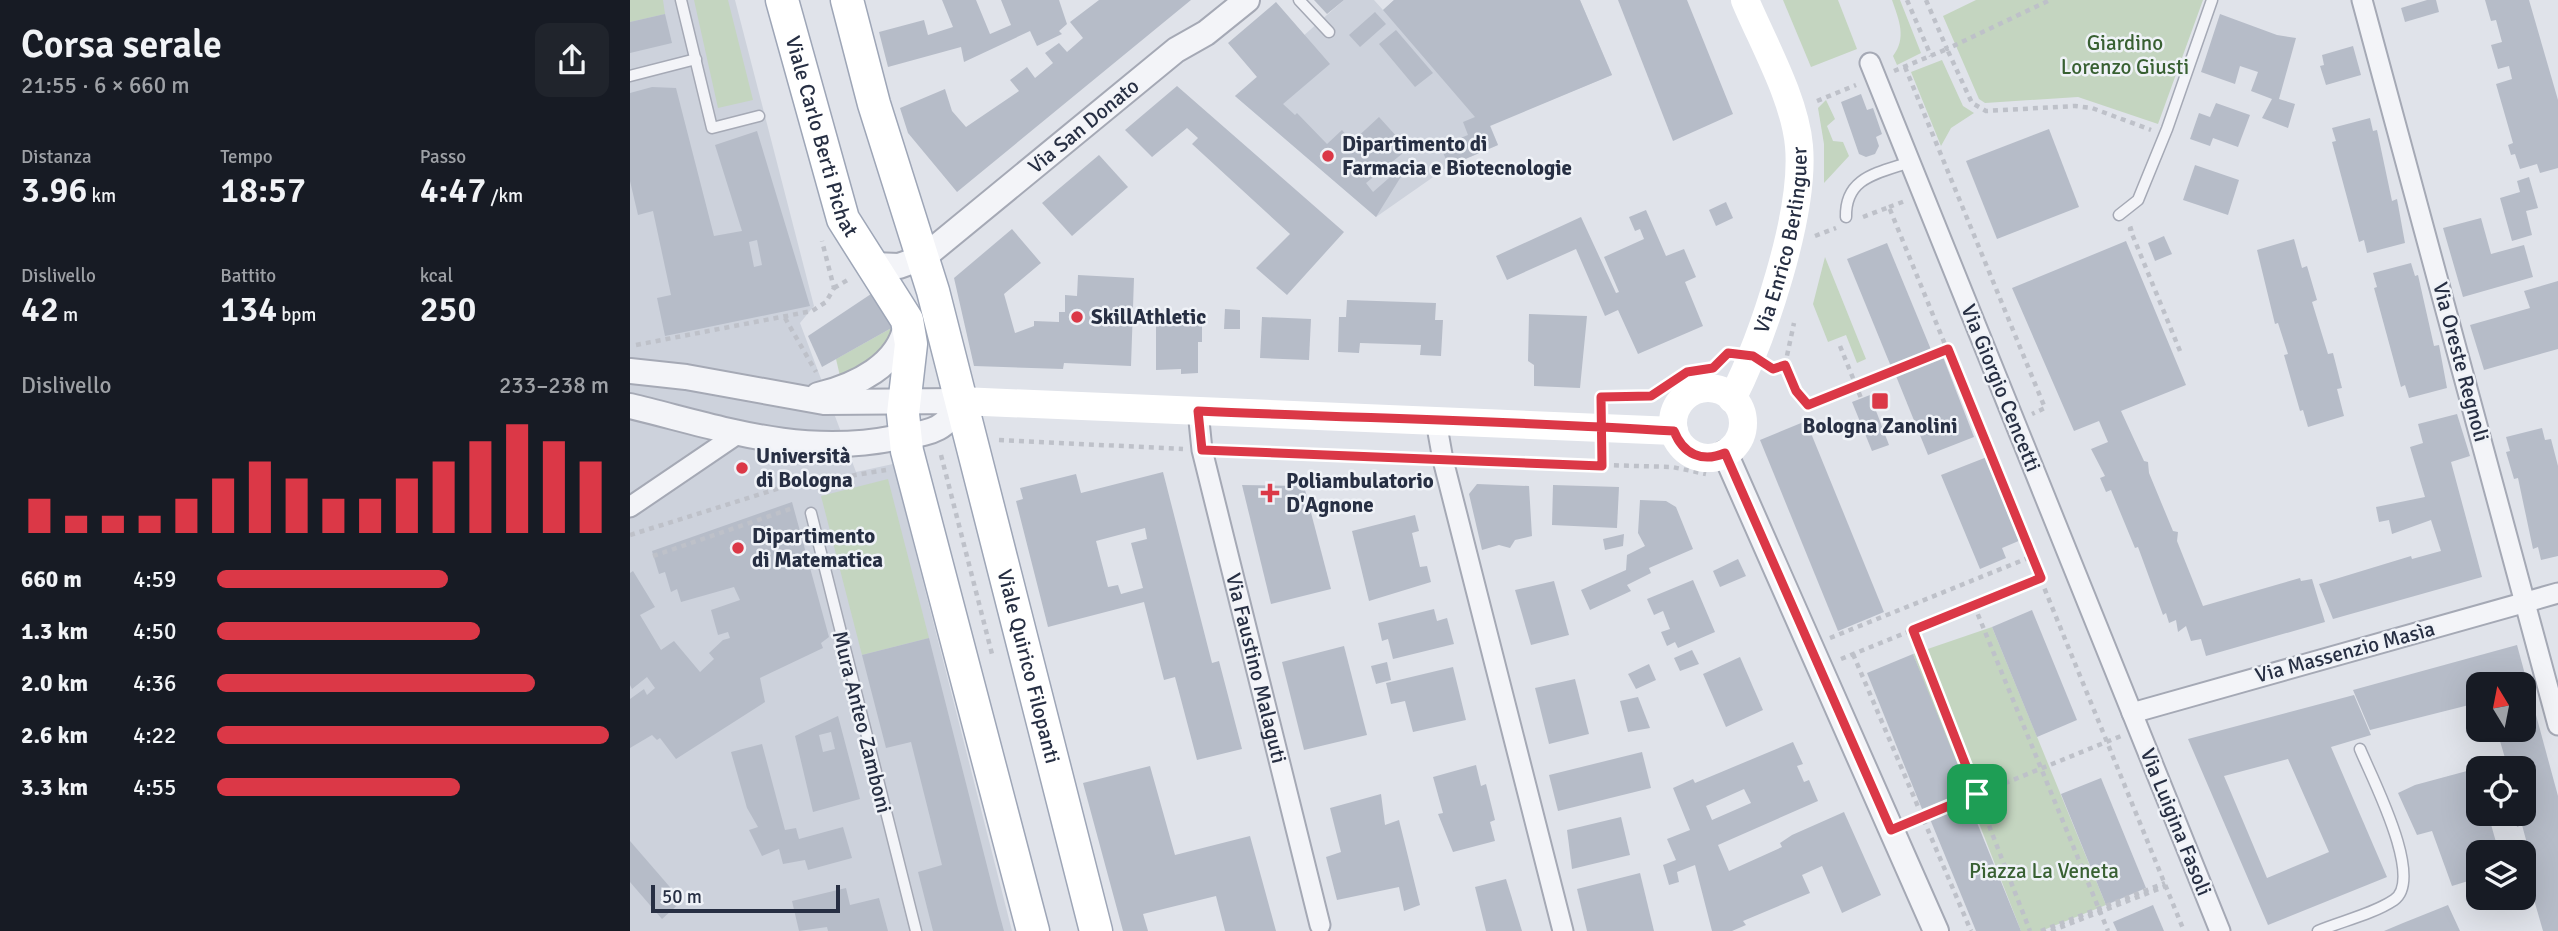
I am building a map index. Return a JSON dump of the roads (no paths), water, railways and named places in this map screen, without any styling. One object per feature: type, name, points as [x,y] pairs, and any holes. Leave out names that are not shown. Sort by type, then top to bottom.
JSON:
[{"type":"main road","name":"Viale Carlo Berti Pichat","points":[[782,0],[844,219],[907,320]]},
{"type":"main road","points":[[847,0],[886,143],[924,257]]},
{"type":"main road","name":"Via Enrico Berlinguer","points":[[1732,399],[1753,356],[1790,234],[1798,189],[1799,145],[1785,94],[1745,0]]},
{"type":"main road","name":"Viale Quirico Filopanti","points":[[924,257],[1096,931]]},
{"type":"main road","points":[[907,320],[910,361],[904,402],[904,436],[1034,931]]},
{"type":"main road","points":[[1713,389],[1732,399],[1741,415],[1741,433],[1725,453],[1714,457],[1693,455],[1684,449],[1674,431],[1676,409],[1691,393],[1713,389]]},
{"type":"main road","points":[[961,401],[1674,431]]},
{"type":"street","name":"Via San Donato","points":[[924,257],[1176,50],[1206,33],[1247,0]]},
{"type":"street","name":"Via Oreste Regnoli","points":[[2362,0],[2558,725]]},
{"type":"street","name":"Via Giorgio Cencetti","points":[[1873,71],[2135,721]]},
{"type":"street","points":[[873,265],[900,267],[924,257]]},
{"type":"street","points":[[795,398],[816,396],[848,386],[875,370],[888,360],[904,339],[907,320]]},
{"type":"street","points":[[630,371],[686,377],[824,402],[961,401]]},
{"type":"street","points":[[630,383],[698,423]]},
{"type":"street","points":[[630,406],[736,435],[829,445],[935,430],[946,424],[961,401]]},
{"type":"street","name":"Via Faustino Malaguti","points":[[1198,411],[1202,450],[1320,925]]},
{"type":"street","points":[[1436,421],[1443,460],[1563,931]]},
{"type":"street","points":[[630,508],[736,435]]},
{"type":"street","points":[[1725,453],[1936,931]]},
{"type":"street","name":"Via Massenzio Masìa","points":[[2135,721],[2558,593]]},
{"type":"street","name":"Via Luigina Fasoli","points":[[2135,721],[2220,931]]},
{"type":"lane","points":[[681,0],[712,128],[759,116]]},
{"type":"lane","points":[[1299,0],[1329,32]]},
{"type":"lane","points":[[2119,215],[2138,200],[2212,0]]},
{"type":"lane","points":[[630,76],[696,59]]},
{"type":"lane","points":[[1846,220],[1846,201],[1851,190],[1862,180],[1910,162]]},
{"type":"lane","name":"Mura Anteo Zamboni","points":[[811,513],[916,931]]},
{"type":"lane","points":[[2318,931],[2395,900],[2403,883],[2404,858],[2360,748]]},
{"type":"place","name":"Dipartimento di Farmacia e Biotecnologie","points":[[1328,156]]},
{"type":"place","name":"SkillAthletic","points":[[1077,317]]},
{"type":"place","name":"Bologna Zanolini","points":[[1880,401]]},
{"type":"place","name":"Università di Bologna","points":[[742,468]]},
{"type":"place","name":"Poliambulatorio D'Agnone","points":[[1270,493]]},
{"type":"place","name":"Dipartimento di Matematica","points":[[738,548]]},
{"type":"park label","name":"Giardino Lorenzo Giusti","points":[[2125,55]]},
{"type":"park label","name":"Piazza La Veneta","points":[[2044,871]]}]
